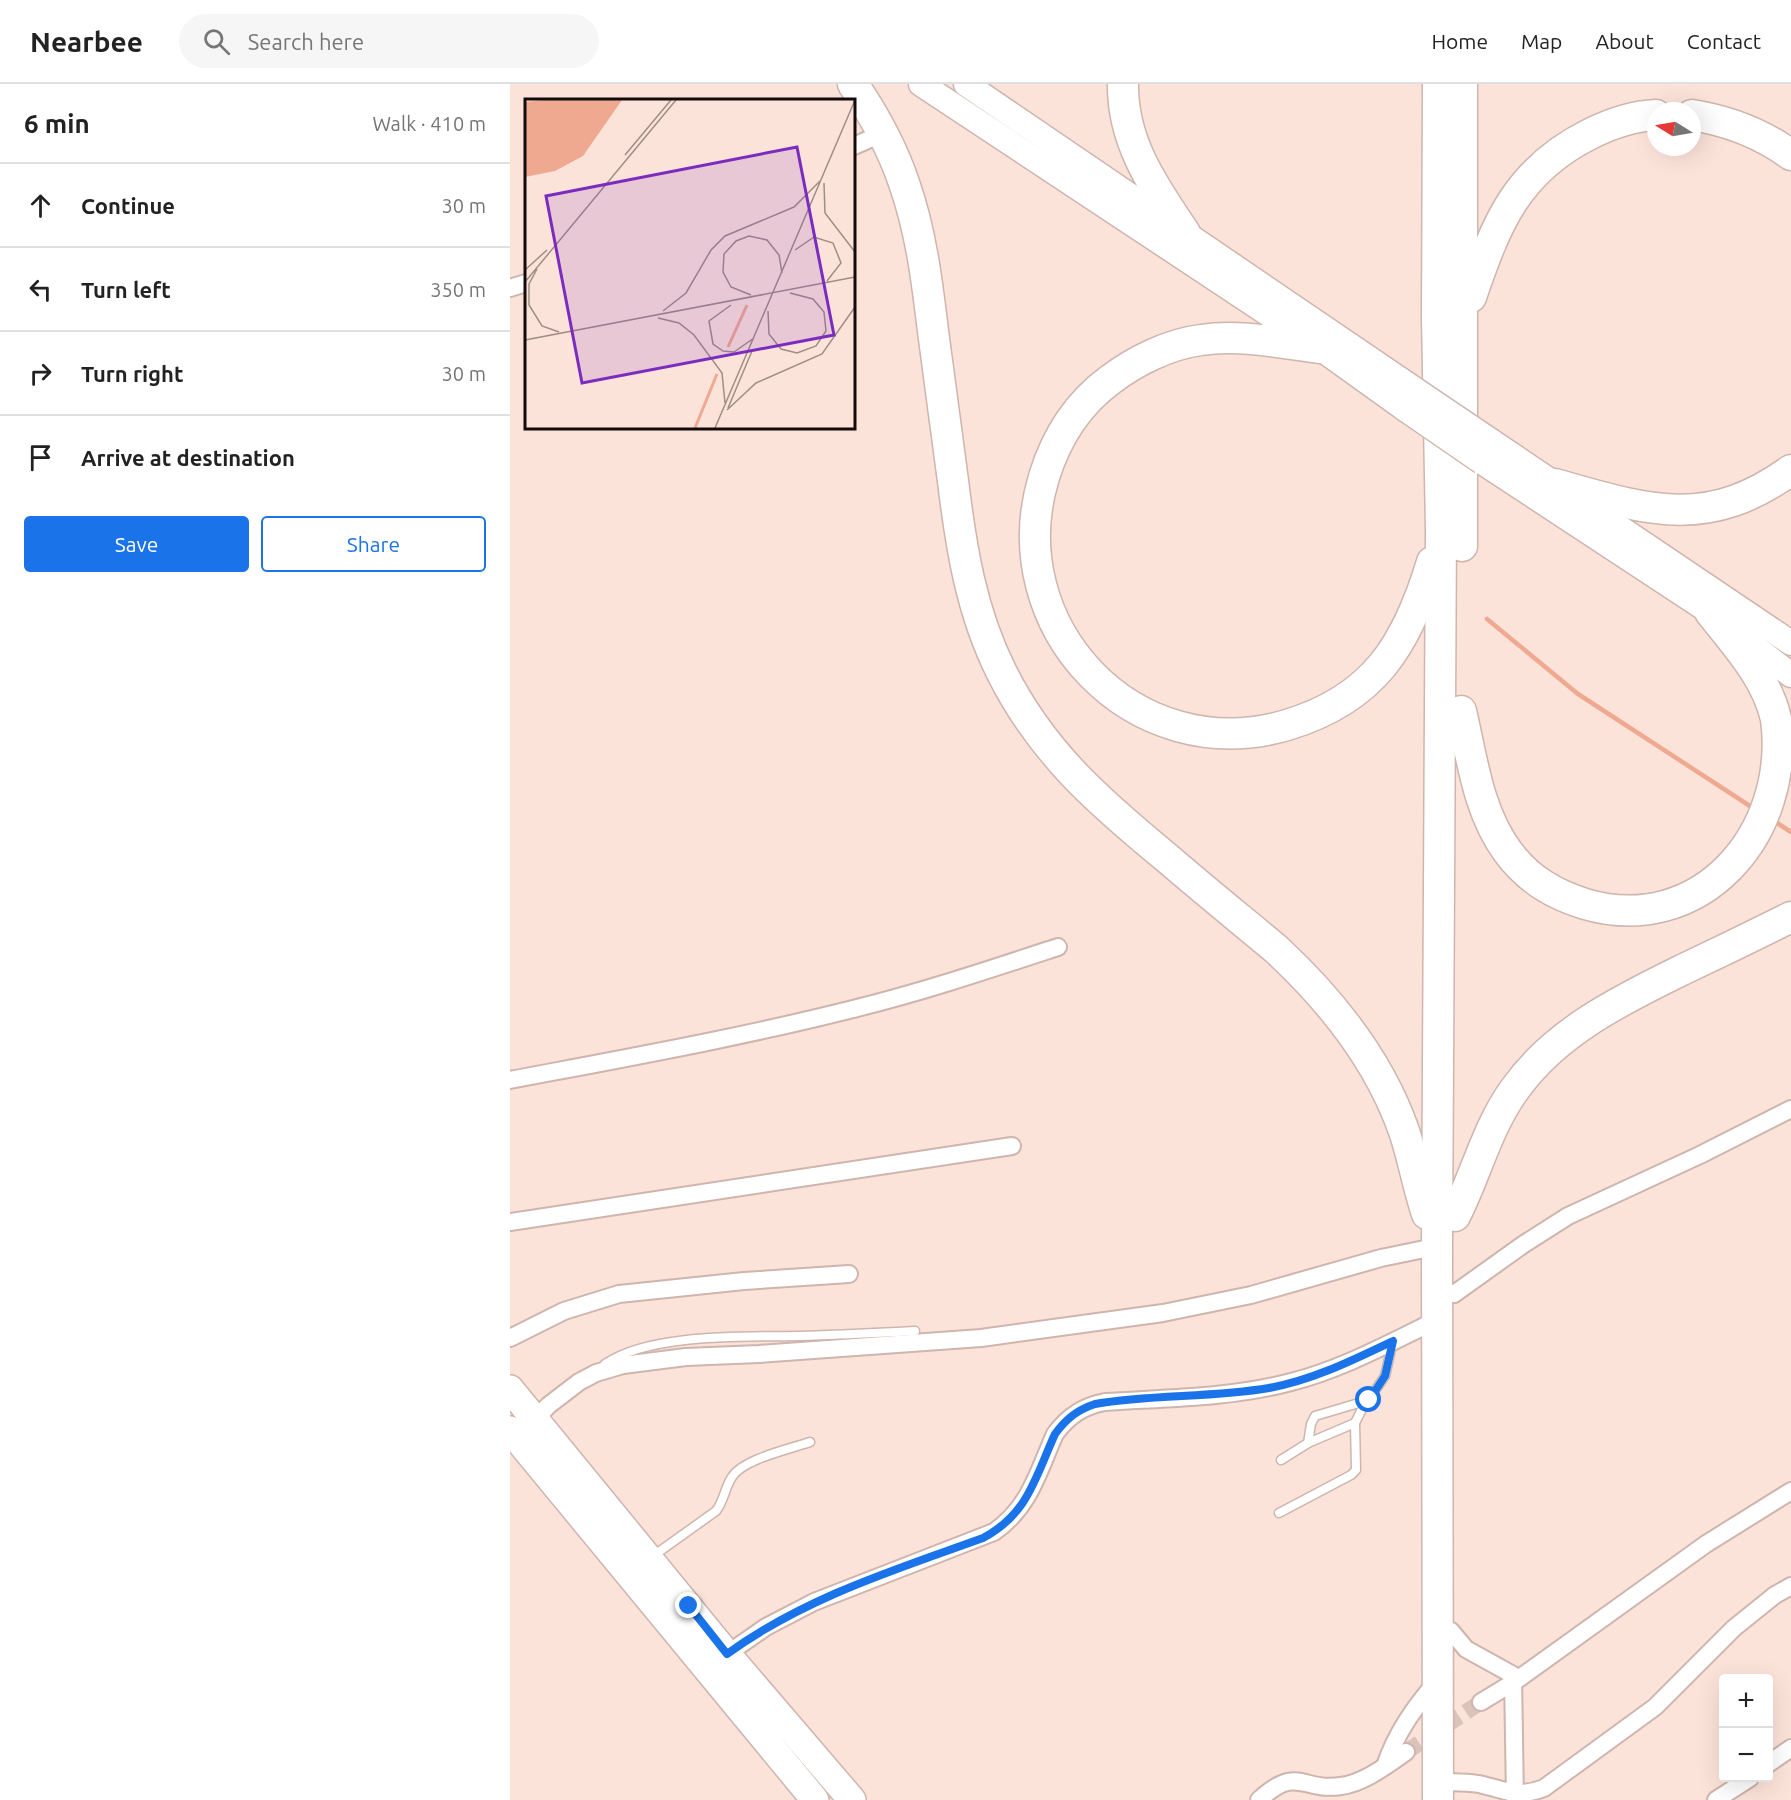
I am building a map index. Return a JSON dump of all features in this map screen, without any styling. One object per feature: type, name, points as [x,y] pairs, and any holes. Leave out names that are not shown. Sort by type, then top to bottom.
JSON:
[{"type":"highway","points":[[853,84],[883,133],[904,182],[920,240],[966,569],[978,614],[1002,673],[1030,721],[1079,782],[1116,816],[1276,949],[1299,971],[1342,1020],[1378,1075],[1397,1112],[1438,1244]]},
{"type":"highway","points":[[1123,84],[1125,114],[1135,150],[1149,179],[1185,233]]},
{"type":"highway","points":[[1444,85],[1463,320],[1451,1631],[1446,1794]]},
{"type":"highway","points":[[1444,85],[1437,318],[1442,530],[1438,1680],[1446,1794]]},
{"type":"highway","points":[[1463,320],[1490,243],[1505,213],[1529,178],[1557,153],[1590,134],[1630,119],[1647,116]]},
{"type":"highway","points":[[1701,117],[1735,124],[1772,142],[1791,156]]},
{"type":"highway","points":[[1320,348],[1247,339],[1199,340],[1131,365],[1083,403],[1059,437],[1050,458],[1038,495],[1034,534],[1037,573],[1042,591],[1067,644],[1086,669],[1108,690],[1140,712],[1156,719],[1194,730],[1235,733],[1283,726],[1304,719],[1345,699],[1388,660],[1413,618],[1442,530]]},
{"type":"highway","points":[[1555,484],[1644,508],[1685,510],[1737,501],[1762,489],[1791,470]]},
{"type":"highway","points":[[1461,711],[1480,796],[1492,826],[1513,858],[1544,888],[1568,899],[1617,910],[1651,910],[1701,894],[1715,884],[1749,851],[1768,820],[1778,784],[1780,762],[1780,740],[1769,697],[1747,659],[1710,612]]},
{"type":"highway","points":[[1455,1216],[1505,1103],[1520,1081],[1539,1061],[1571,1034],[1616,1003],[1791,917]]},
{"type":"main road","points":[[921,84],[1320,348],[1410,399]]},
{"type":"main road","points":[[966,84],[1185,233],[1410,399],[1710,612],[1791,675]]},
{"type":"main road","points":[[1487,452],[1555,484],[1791,643]]},
{"type":"main road","points":[[510,1389],[651,1558],[727,1654],[852,1800]]},
{"type":"main road","points":[[510,1430],[815,1800]]},
{"type":"street","points":[[855,146],[883,133]]},
{"type":"street","points":[[510,288],[525,283]]},
{"type":"street","points":[[510,1080],[681,1048],[821,1017],[927,989],[1058,947]]},
{"type":"street","points":[[1454,1294],[1568,1216],[1700,1155],[1791,1109]]},
{"type":"street","points":[[510,1222],[1012,1146]]},
{"type":"street","points":[[535,1419],[563,1393],[596,1374],[623,1365],[662,1359],[951,1341],[1163,1313],[1251,1295],[1438,1244]]},
{"type":"street","points":[[510,1338],[564,1311],[619,1294],[744,1281],[849,1274]]},
{"type":"street","points":[[727,1654],[766,1627],[814,1602],[994,1532],[1005,1525],[1024,1504],[1061,1425],[1085,1407],[1105,1402],[1228,1393],[1271,1387],[1328,1371],[1438,1319]]},
{"type":"street","points":[[1481,1702],[1514,1682],[1706,1544],[1791,1491]]},
{"type":"street","points":[[1446,1794],[1476,1784],[1515,1797],[1544,1788],[1655,1707],[1734,1628],[1754,1611],[1791,1586]]},
{"type":"street","points":[[1451,1631],[1471,1653],[1511,1672],[1514,1682],[1515,1797]]},
{"type":"street","points":[[1385,1766],[1403,1724],[1438,1680]]},
{"type":"street","points":[[1773,1761],[1791,1748]]},
{"type":"street","points":[[1259,1800],[1274,1787],[1286,1782],[1300,1781],[1322,1786],[1351,1784],[1407,1752]]},
{"type":"street","points":[[1716,1800],[1744,1782]]},
{"type":"lane","points":[[596,1374],[605,1364],[617,1357],[651,1346],[688,1341],[755,1336],[915,1331]]},
{"type":"lane","points":[[1279,1513],[1354,1473],[1357,1464],[1355,1423],[1385,1376],[1393,1341]]},
{"type":"lane","points":[[1308,1443],[1311,1424],[1315,1416],[1369,1400]]},
{"type":"lane","points":[[1281,1460],[1308,1443],[1355,1423]]},
{"type":"lane","points":[[651,1558],[716,1511],[730,1478],[739,1468],[810,1442]]},
{"type":"waterway","points":[[1487,619],[1578,694],[1753,808]]},
{"type":"waterway","points":[[1771,819],[1791,832]]},
{"type":"tunnel","points":[[1406,1752],[1481,1702]]},
{"type":"route","points":[[689,1606],[727,1654],[766,1627],[814,1602],[983,1538],[1005,1525],[1024,1504],[1034,1486],[1055,1434],[1068,1418],[1085,1407],[1105,1402],[1228,1393],[1271,1387],[1328,1371],[1393,1341],[1388,1369],[1369,1400]]}]
